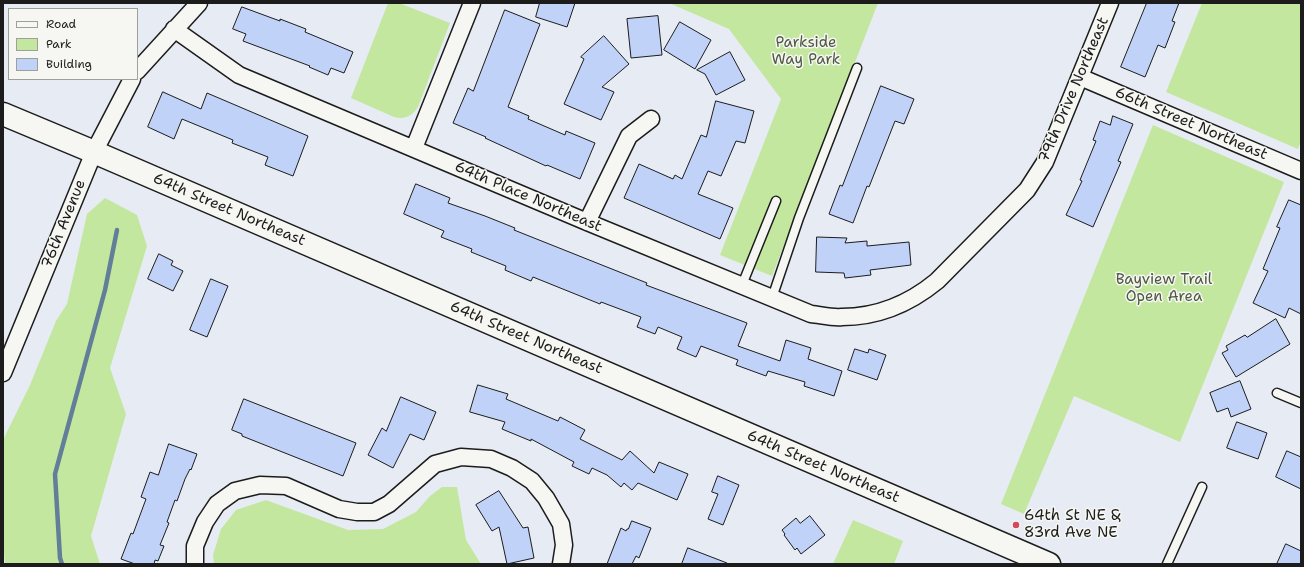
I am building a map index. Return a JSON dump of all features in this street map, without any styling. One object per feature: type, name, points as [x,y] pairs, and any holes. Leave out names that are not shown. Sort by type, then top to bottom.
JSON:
[{"type":"main road","name":"64th Street Northeast","points":[[3,114],[1049,564]]},
{"type":"street","points":[[138,70],[199,3]]},
{"type":"street","points":[[414,148],[472,3]]},
{"type":"street","name":"79th Drive Northeast","points":[[897,307],[922,293],[936,281],[1027,190],[1045,162],[1110,3]]},
{"type":"street","name":"64th Place Northeast","points":[[174,29],[239,75],[587,222],[811,314],[841,318],[863,316],[897,307]]},
{"type":"street","name":"66th Street Northeast","points":[[1080,77],[1301,171]]},
{"type":"street","name":"76th Avenue","points":[[3,373],[94,152],[131,80]]},
{"type":"street","points":[[587,222],[629,136],[652,119]]},
{"type":"street","points":[[195,564],[196,546],[205,522],[217,504],[235,491],[260,485],[286,486],[338,509],[357,512],[374,512],[389,504],[435,464],[461,457],[491,459],[512,468],[532,481],[546,498],[561,524],[564,545],[561,564]]},
{"type":"lane","points":[[772,298],[799,218],[857,68]]},
{"type":"lane","points":[[742,286],[776,202]]},
{"type":"lane","points":[[1277,393],[1301,403]]},
{"type":"lane","points":[[1167,564],[1202,487]]},
{"type":"green space","points":[[388,3],[399,3],[450,23],[418,107],[411,115],[405,118],[394,117],[351,98]]},
{"type":"green space","name":"Parkside Way Park","points":[[669,3],[878,3],[772,276],[720,255],[781,99],[729,29]]},
{"type":"green space","points":[[1202,3],[1301,3],[1301,141],[1298,149],[1166,92]]},
{"type":"green space","name":"Bayview Trail Open Area","points":[[1153,125],[1284,182],[1180,442],[1074,396],[1024,514],[1001,504]]},
{"type":"green space","points":[[105,198],[137,215],[147,246],[110,368],[126,414],[91,536],[100,564],[5,564],[3,541],[3,440],[30,385],[56,321],[67,304],[87,214]]},
{"type":"green space","points":[[442,487],[457,487],[466,540],[481,564],[214,564],[213,555],[221,529],[236,510],[266,500],[348,530],[383,529],[416,512],[430,496]]},
{"type":"green space","points":[[853,520],[903,541],[894,564],[833,564]]},
{"type":"building","points":[[540,3],[575,3],[567,27],[536,17]]},
{"type":"building","points":[[1147,3],[1179,3],[1172,21],[1175,22],[1165,48],[1158,45],[1145,77],[1121,67]]},
{"type":"building","points":[[242,7],[306,29],[305,32],[353,52],[344,73],[331,68],[328,75],[309,67],[310,66],[243,41],[246,34],[233,29]]},
{"type":"building","points":[[505,10],[540,24],[508,107],[529,116],[528,119],[565,135],[566,131],[595,143],[580,179],[547,165],[546,166],[453,123],[468,88],[473,91]]},
{"type":"building","points":[[658,16],[662,55],[631,58],[627,19]]},
{"type":"building","points":[[680,22],[711,40],[695,69],[664,50]]},
{"type":"building","points":[[604,36],[629,64],[602,87],[614,92],[601,120],[564,104],[584,59],[581,57]]},
{"type":"building","points":[[730,52],[745,80],[716,95],[705,74],[697,70]]},
{"type":"building","points":[[881,86],[914,99],[904,124],[895,121],[853,223],[829,214],[840,185],[842,186]]},
{"type":"building","points":[[163,92],[201,109],[207,93],[308,136],[293,176],[265,165],[268,157],[232,143],[233,140],[182,119],[174,139],[148,127]]},
{"type":"building","points":[[716,101],[754,111],[745,143],[736,141],[721,176],[708,171],[698,194],[733,208],[720,239],[624,198],[639,164],[673,179],[675,175],[682,179],[701,135],[706,137]]},
{"type":"building","points":[[1113,116],[1133,124],[1118,161],[1121,162],[1093,227],[1066,215],[1082,181],[1080,180],[1096,141],[1093,140],[1100,121],[1110,125]]},
{"type":"building","points":[[416,184],[450,198],[448,203],[515,228],[514,230],[647,283],[646,285],[747,323],[738,346],[780,361],[786,340],[811,348],[808,359],[842,371],[834,396],[804,386],[805,382],[768,371],[766,376],[736,365],[738,360],[701,346],[696,357],[677,349],[682,337],[658,327],[655,334],[637,327],[641,317],[601,302],[600,304],[533,277],[531,281],[505,270],[506,266],[471,252],[472,249],[441,237],[444,231],[404,214]]},
{"type":"building","points":[[1289,200],[1301,205],[1301,314],[1289,308],[1285,318],[1253,303],[1268,271],[1263,269],[1280,228],[1277,227]]},
{"type":"building","points":[[817,237],[847,238],[845,243],[867,241],[867,246],[909,242],[911,265],[870,270],[871,275],[845,278],[844,273],[816,272]]},
{"type":"building","points":[[159,254],[173,261],[171,265],[183,271],[173,291],[148,279]]},
{"type":"building","points":[[211,279],[228,286],[207,337],[190,330]]},
{"type":"building","points":[[1276,319],[1290,344],[1236,377],[1222,353],[1228,350],[1226,346],[1245,335],[1247,337]]},
{"type":"building","points":[[855,349],[868,353],[869,349],[886,355],[877,380],[848,370]]},
{"type":"building","points":[[1240,381],[1251,409],[1231,417],[1228,408],[1217,412],[1210,393]]},
{"type":"building","points":[[478,385],[508,394],[506,399],[558,421],[560,417],[585,430],[580,439],[622,460],[630,451],[654,473],[659,462],[688,474],[677,500],[638,483],[632,490],[624,483],[621,487],[607,475],[592,468],[589,474],[572,466],[574,462],[531,439],[531,441],[502,429],[505,422],[470,412]]},
{"type":"building","points":[[401,397],[436,412],[424,440],[410,434],[393,468],[368,455],[382,428],[386,431]]},
{"type":"building","points":[[244,399],[356,443],[343,476],[242,436],[242,434],[232,430]]},
{"type":"building","points":[[1237,422],[1267,433],[1258,459],[1227,448]]},
{"type":"building","points":[[169,444],[197,454],[191,470],[190,469],[185,479],[177,501],[175,500],[167,522],[169,523],[160,545],[164,546],[158,561],[155,560],[154,564],[135,564],[121,559],[131,533],[133,534],[146,499],[141,497],[150,472],[158,475]]},
{"type":"building","points":[[1287,451],[1301,457],[1301,489],[1276,477]]},
{"type":"building","points":[[718,476],[739,485],[723,525],[708,519],[718,494],[712,492]]},
{"type":"building","points":[[499,491],[523,528],[528,527],[534,558],[507,564],[499,527],[492,531],[476,505]]},
{"type":"building","points":[[810,516],[825,535],[801,554],[797,548],[795,550],[782,530],[796,518],[800,523]]},
{"type":"building","points":[[632,521],[651,528],[639,558],[636,556],[632,564],[607,564],[621,528],[626,531]]},
{"type":"building","points":[[1286,544],[1301,551],[1301,564],[1277,564]]},
{"type":"building","points":[[688,548],[727,563],[727,564],[682,564]]},
{"type":"waterway","points":[[62,564],[60,558],[55,474],[105,290],[117,230]]},
{"type":"place","name":"64th St NE & 83rd Ave NE","points":[[1016,525]]}]
